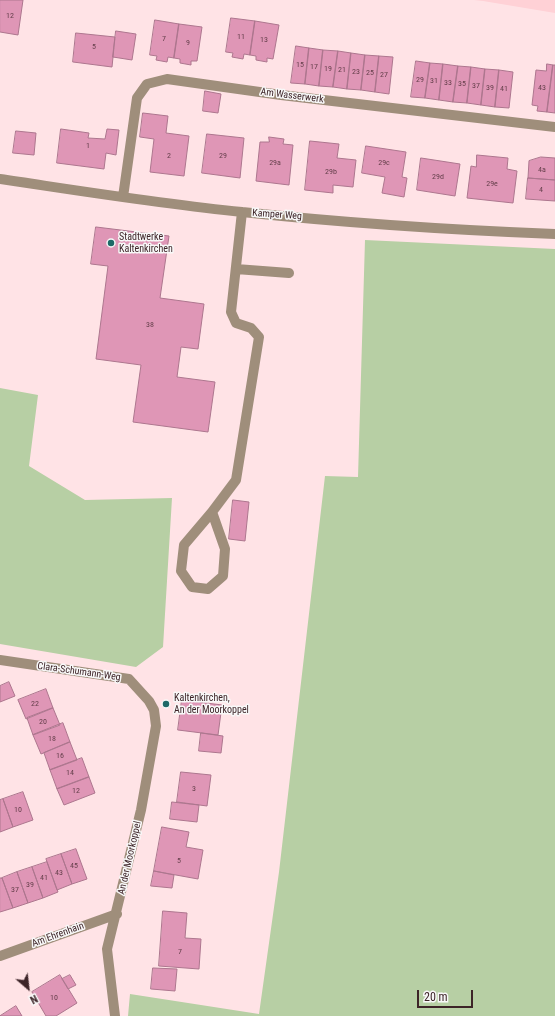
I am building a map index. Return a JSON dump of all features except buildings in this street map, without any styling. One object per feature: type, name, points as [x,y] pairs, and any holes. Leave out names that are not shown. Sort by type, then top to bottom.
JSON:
[{"type":"street","name":"Am Wasserwerk","points":[[123,197],[137,98],[146,84],[166,79],[281,95],[555,127]]},
{"type":"street","name":"Kamper Weg","points":[[0,179],[123,197],[242,212],[488,231],[555,234]]},
{"type":"street","points":[[212,512],[225,549],[223,576],[208,589],[192,587],[181,571],[184,545],[212,512],[236,480],[259,337],[251,328],[236,324],[231,312],[242,212]]},
{"type":"street","points":[[236,268],[289,273]]},
{"type":"street","name":"Clara-Schumann-Weg","points":[[0,660],[129,679],[149,701]]},
{"type":"street","name":"An der Moorkoppel","points":[[115,1016],[107,949],[117,914],[141,810],[156,726],[154,710],[149,701]]},
{"type":"street","name":"Am Ehrenhain","points":[[0,956],[117,914]]},
{"type":"shaded area","points":[[474,0],[555,0],[555,13],[483,1]]},
{"type":"green space","points":[[365,240],[555,249],[555,1016],[128,1016],[130,994],[259,1014],[279,872],[325,476],[358,477]]},
{"type":"green space","points":[[0,388],[38,395],[29,466],[85,500],[172,498],[163,647],[136,667],[0,644]]},
{"type":"place","name":"Stadtwerke Kaltenkirchen","points":[[111,243]]},
{"type":"place","name":"Kaltenkirchen, An der Moorkoppel","points":[[166,704]]}]
